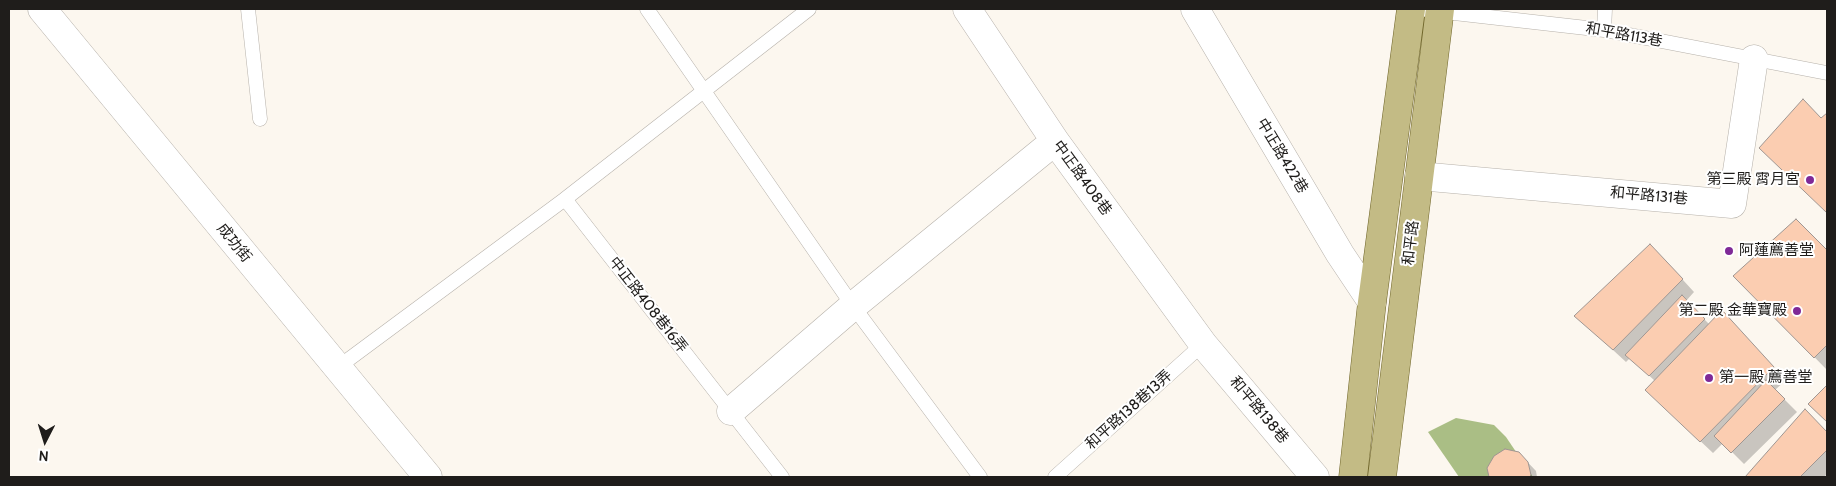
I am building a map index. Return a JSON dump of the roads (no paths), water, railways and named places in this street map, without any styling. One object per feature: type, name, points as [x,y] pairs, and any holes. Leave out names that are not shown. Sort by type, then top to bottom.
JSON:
[{"type":"main road","name":"和平路","points":[[1353,477],[1372,302],[1411,9]]},
{"type":"main road","name":"和平路","points":[[1382,477],[1419,176],[1433,10]]},
{"type":"street","name":"成功街","points":[[42,9],[428,477]]},
{"type":"street","name":"中正路408巷","points":[[967,9],[1055,141],[1203,344]]},
{"type":"street","name":"中正路422巷","points":[[1195,9],[1340,254],[1372,302]]},
{"type":"street","name":"和平路131巷","points":[[1419,176],[1732,204],[1754,59]]},
{"type":"street","points":[[731,411],[853,306],[1055,141]]},
{"type":"street","name":"和平路138巷","points":[[1203,344],[1315,477]]},
{"type":"lane","points":[[248,9],[260,120]]},
{"type":"lane","points":[[647,9],[853,306],[980,477]]},
{"type":"lane","points":[[337,368],[566,199],[809,9]]},
{"type":"lane","points":[[1604,30],[1605,9]]},
{"type":"lane","name":"和平路113巷","points":[[1433,10],[1604,30],[1827,73]]},
{"type":"lane","name":"中正路408巷16弄","points":[[566,199],[782,477]]},
{"type":"lane","name":"和平路138巷13弄","points":[[1055,477],[1203,344]]},
{"type":"place","name":"第三殿 霄月宮","points":[[1810,180]]},
{"type":"place","name":"阿蓮薦善堂","points":[[1729,251]]},
{"type":"place","name":"第二殿 金華寶殿","points":[[1797,311]]},
{"type":"place","name":"第一殿 薦善堂","points":[[1709,378]]}]
